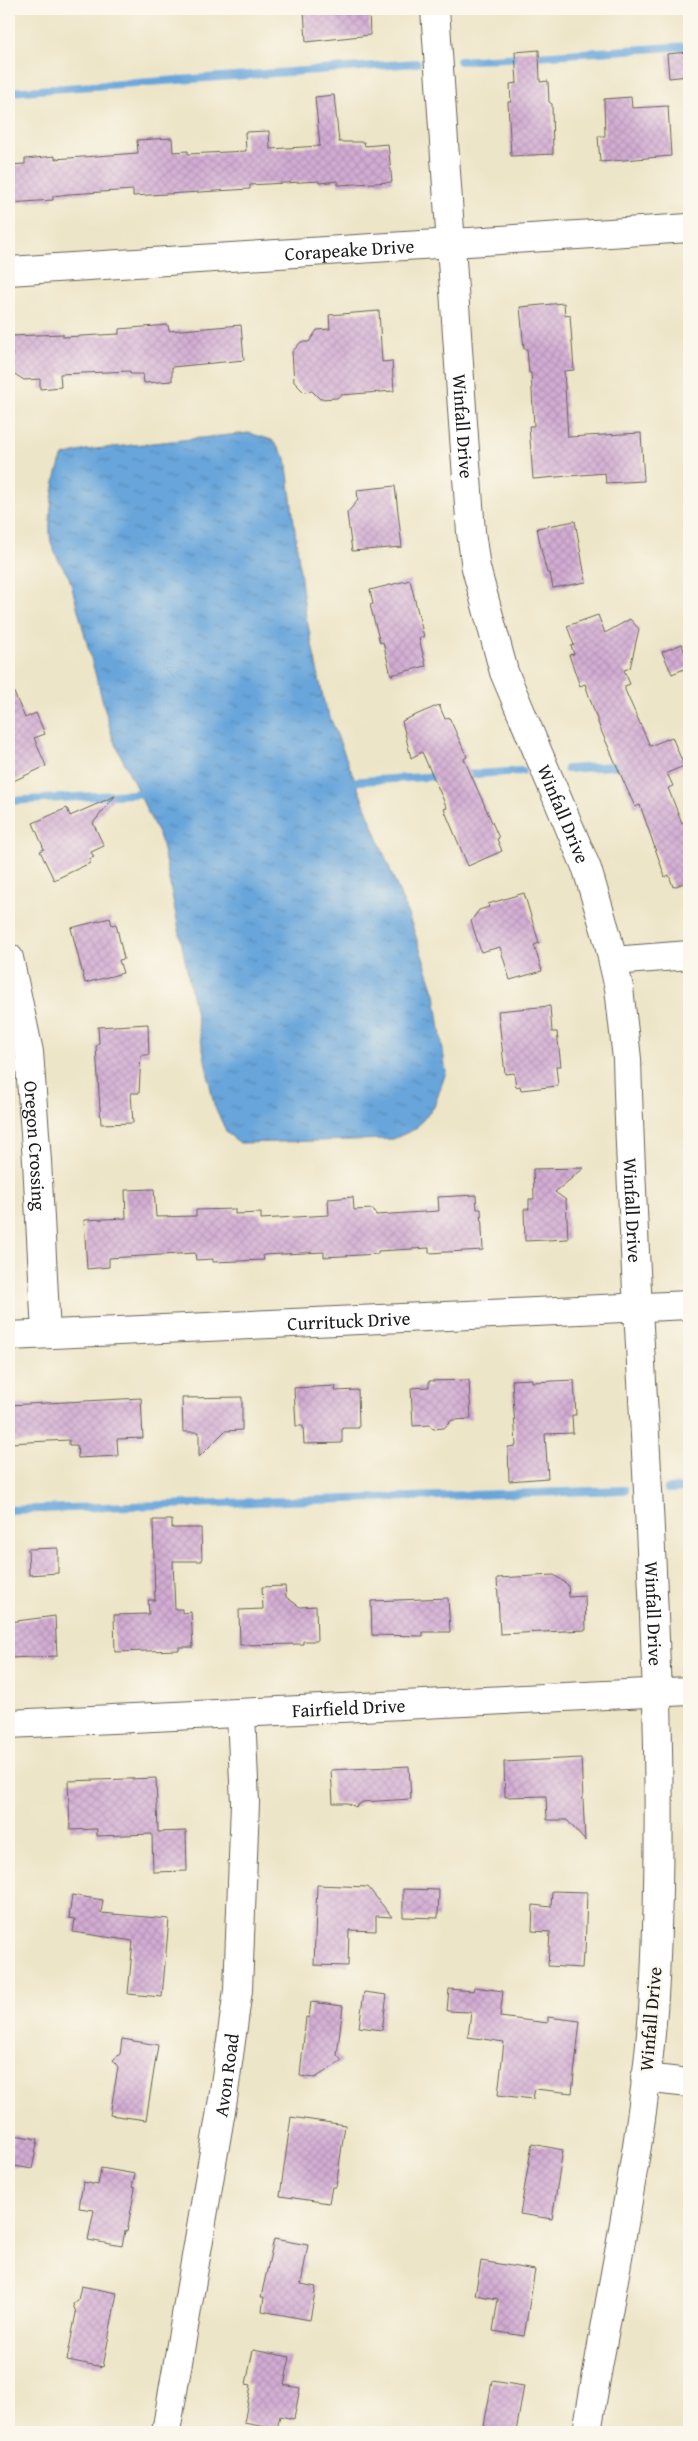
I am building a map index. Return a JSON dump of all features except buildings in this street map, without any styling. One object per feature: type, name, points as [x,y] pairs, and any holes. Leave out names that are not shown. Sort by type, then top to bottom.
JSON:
[{"type":"street","name":"Winfall Drive","points":[[435,9],[452,242],[462,423],[471,532],[476,568],[504,672],[530,739],[587,869],[619,988],[626,1059],[656,1692],[658,1888],[655,1984],[640,2126],[587,2432]]},
{"type":"street","name":"Corapeake Drive","points":[[9,271],[689,228]]},
{"type":"street","points":[[613,961],[689,955]]},
{"type":"street","name":"Oregon Crossing","points":[[9,958],[29,1052],[46,1334]]},
{"type":"street","name":"Currituck Drive","points":[[9,1336],[689,1305]]},
{"type":"street","name":"Fairfield Drive","points":[[9,1724],[689,1691]]},
{"type":"street","name":"Avon Road","points":[[166,2432],[223,2099],[238,1990],[245,1803],[241,1714]]},
{"type":"street","points":[[645,2078],[689,2083]]},
{"type":"water","points":[[249,433],[272,440],[286,458],[305,611],[324,702],[412,925],[435,994],[446,1072],[434,1107],[415,1129],[393,1139],[240,1143],[227,1133],[214,1105],[161,840],[113,739],[69,577],[58,560],[51,542],[52,498],[63,456],[85,450]]},
{"type":"waterway","points":[[460,61],[689,46]]},
{"type":"waterway","points":[[9,92],[417,63]]},
{"type":"waterway","points":[[673,763],[689,762]]},
{"type":"waterway","points":[[567,769],[627,765]]},
{"type":"waterway","points":[[462,775],[522,771]]},
{"type":"waterway","points":[[345,782],[441,776]]},
{"type":"waterway","points":[[9,801],[149,793]]},
{"type":"waterway","points":[[668,1489],[689,1488]]},
{"type":"waterway","points":[[9,1510],[625,1490]]}]
